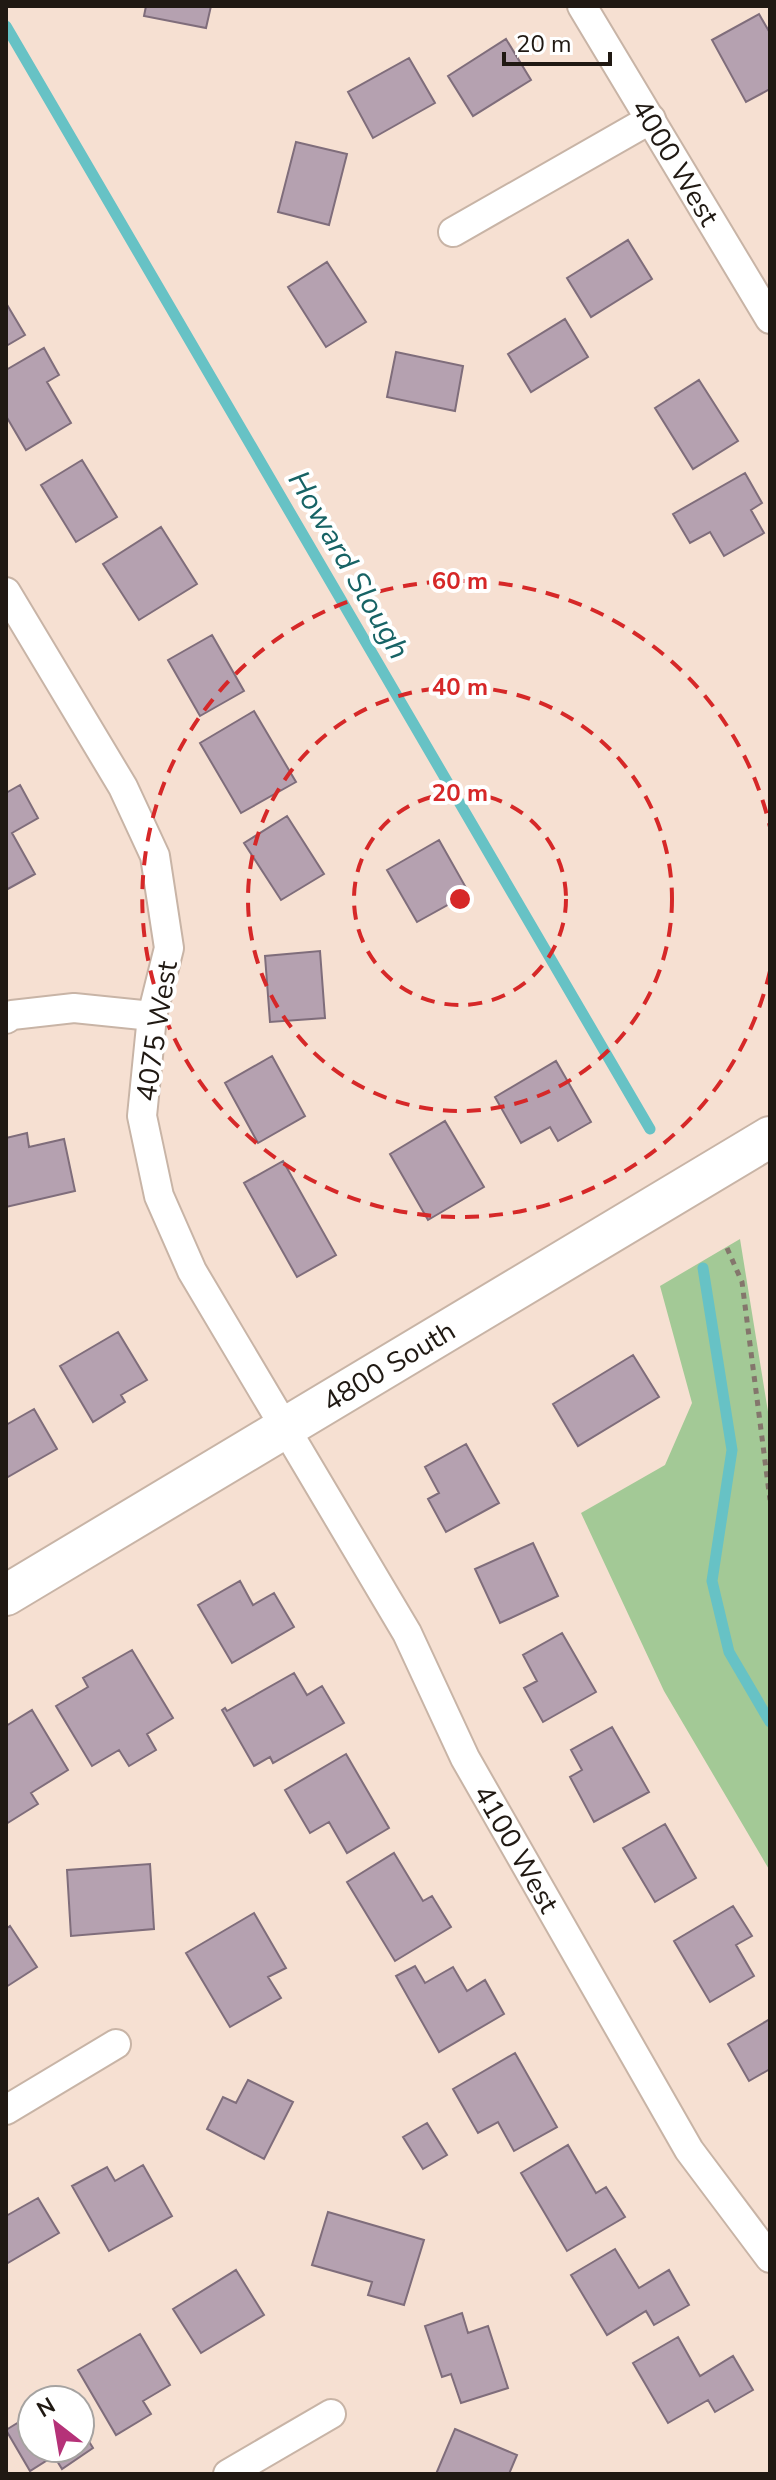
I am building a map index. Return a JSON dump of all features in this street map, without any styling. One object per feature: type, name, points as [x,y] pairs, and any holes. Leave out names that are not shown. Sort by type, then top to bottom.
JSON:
[{"type":"street","name":"4000 West","points":[[582,6],[770,319]]},
{"type":"street","points":[[453,232],[651,119]]},
{"type":"street","name":"4075 West","points":[[6,592],[123,787],[155,856],[169,948],[152,1016],[142,1116],[159,1196],[192,1271],[286,1427]]},
{"type":"street","points":[[6,1019],[12,1015],[74,1008],[152,1016]]},
{"type":"street","name":"4800 South","points":[[6,1595],[770,1137]]},
{"type":"street","name":"4100 West","points":[[286,1427],[407,1633],[465,1758],[689,2150],[770,2258]]},
{"type":"street","points":[[6,2110],[116,2044]]},
{"type":"street","points":[[228,2474],[331,2414]]},
{"type":"path","points":[[727,1248],[742,1282],[770,1500]]},
{"type":"green space","points":[[740,1239],[770,1424],[770,1871],[664,1691],[581,1513],[665,1465],[692,1403],[660,1286]]},
{"type":"building","points":[[146,6],[211,6],[206,28],[144,16]]},
{"type":"building","points":[[759,14],[770,33],[770,89],[746,102],[712,40]]},
{"type":"building","points":[[506,39],[531,80],[473,116],[448,76]]},
{"type":"building","points":[[409,58],[435,103],[373,138],[348,92]]},
{"type":"building","points":[[296,142],[347,154],[329,225],[278,212]]},
{"type":"building","points":[[628,240],[652,279],[591,317],[567,278]]},
{"type":"building","points":[[327,262],[366,322],[326,347],[288,287]]},
{"type":"building","points":[[6,303],[25,335],[6,346]]},
{"type":"building","points":[[565,319],[588,357],[531,392],[508,354]]},
{"type":"building","points":[[44,348],[59,375],[47,382],[71,423],[26,450],[6,416],[6,370]]},
{"type":"building","points":[[396,352],[463,366],[455,411],[387,397]]},
{"type":"building","points":[[699,380],[738,441],[693,469],[655,408]]},
{"type":"building","points":[[82,460],[117,517],[76,542],[41,485]]},
{"type":"building","points":[[745,473],[762,503],[751,510],[764,533],[724,556],[710,532],[690,543],[673,514]]},
{"type":"building","points":[[161,527],[197,584],[139,620],[103,564]]},
{"type":"building","points":[[212,635],[244,691],[200,716],[168,660]]},
{"type":"building","points":[[254,711],[296,782],[241,813],[200,743]]},
{"type":"building","points":[[20,785],[38,818],[12,833],[35,874],[6,890],[6,793]]},
{"type":"building","points":[[287,816],[324,874],[281,900],[244,843]]},
{"type":"building","points":[[439,840],[469,893],[417,922],[387,870]]},
{"type":"building","points":[[320,951],[325,1018],[270,1022],[265,956]]},
{"type":"building","points":[[272,1056],[305,1116],[258,1143],[225,1083]]},
{"type":"building","points":[[556,1061],[591,1122],[558,1141],[550,1127],[521,1143],[495,1097]]},
{"type":"building","points":[[445,1121],[484,1187],[428,1220],[390,1154]]},
{"type":"building","points":[[27,1133],[29,1147],[64,1139],[75,1191],[6,1207],[6,1138]]},
{"type":"building","points":[[283,1161],[336,1255],[297,1277],[244,1183]]},
{"type":"building","points":[[118,1332],[147,1380],[121,1395],[125,1402],[93,1422],[60,1366]]},
{"type":"building","points":[[633,1355],[659,1397],[578,1446],[553,1404]]},
{"type":"building","points":[[34,1409],[57,1449],[6,1478],[6,1425]]},
{"type":"building","points":[[466,1444],[499,1503],[446,1532],[428,1499],[439,1493],[425,1467]]},
{"type":"building","points":[[533,1543],[558,1596],[500,1623],[475,1569]]},
{"type":"building","points":[[240,1581],[253,1605],[274,1593],[294,1627],[232,1663],[198,1605]]},
{"type":"building","points":[[562,1633],[596,1692],[543,1722],[524,1688],[537,1681],[523,1655]]},
{"type":"building","points":[[132,1650],[173,1718],[147,1734],[156,1750],[129,1766],[119,1750],[92,1766],[56,1706],[88,1687],[83,1678]]},
{"type":"building","points":[[294,1673],[307,1695],[322,1686],[344,1723],[273,1763],[270,1757],[254,1766],[222,1710],[225,1708],[227,1711]]},
{"type":"building","points":[[32,1710],[68,1770],[31,1793],[38,1804],[6,1824],[6,1726]]},
{"type":"building","points":[[612,1727],[649,1792],[594,1822],[570,1777],[582,1770],[571,1750]]},
{"type":"building","points":[[346,1754],[389,1828],[347,1853],[329,1822],[310,1833],[285,1790]]},
{"type":"building","points":[[665,1824],[696,1878],[655,1902],[623,1848]]},
{"type":"building","points":[[394,1853],[423,1901],[432,1896],[451,1927],[395,1961],[347,1882]]},
{"type":"building","points":[[150,1864],[154,1929],[71,1936],[67,1870]]},
{"type":"building","points":[[733,1906],[752,1936],[736,1945],[754,1976],[710,2002],[674,1941]]},
{"type":"building","points":[[254,1913],[286,1968],[268,1977],[281,1998],[230,2027],[186,1953]]},
{"type":"building","points":[[10,1926],[37,1967],[6,1987],[6,1929]]},
{"type":"building","points":[[415,1966],[425,1983],[453,1967],[467,1991],[485,1980],[504,2014],[439,2052],[396,1976]]},
{"type":"building","points":[[770,2019],[770,2069],[749,2081],[728,2044]]},
{"type":"building","points":[[515,2053],[557,2127],[514,2151],[498,2122],[478,2133],[453,2089]]},
{"type":"building","points":[[248,2080],[293,2102],[264,2159],[207,2129],[223,2097],[236,2103]]},
{"type":"building","points":[[427,2123],[447,2155],[423,2169],[403,2137]]},
{"type":"building","points":[[568,2145],[596,2193],[606,2187],[625,2217],[567,2251],[521,2173]]},
{"type":"building","points":[[143,2165],[172,2216],[109,2251],[72,2186],[107,2167],[115,2181]]},
{"type":"building","points":[[38,2198],[59,2233],[6,2264],[6,2216]]},
{"type":"building","points":[[328,2212],[424,2240],[404,2305],[368,2295],[372,2282],[312,2265]]},
{"type":"building","points":[[615,2249],[639,2288],[669,2270],[689,2305],[654,2325],[646,2311],[607,2335],[571,2275]]},
{"type":"building","points":[[236,2270],[264,2315],[201,2353],[173,2309]]},
{"type":"building","points":[[462,2313],[468,2333],[488,2326],[508,2388],[461,2403],[451,2374],[442,2377],[425,2326]]},
{"type":"building","points":[[140,2334],[170,2385],[143,2401],[151,2414],[116,2435],[96,2401],[96,2384],[86,2384],[78,2370]]},
{"type":"building","points":[[678,2337],[700,2376],[733,2356],[753,2390],[715,2412],[708,2400],[668,2423],[633,2363]]},
{"type":"building","points":[[16,2424],[16,2447],[6,2430]]},
{"type":"building","points":[[455,2429],[517,2455],[509,2474],[436,2474]]},
{"type":"building","points":[[26,2464],[41,2464],[30,2471]]},
{"type":"waterway","name":"Howard Slough","points":[[6,26],[650,1129]]},
{"type":"waterway","name":"Howard Slough","points":[[703,1268],[732,1450],[712,1581],[729,1652],[770,1722]]}]
